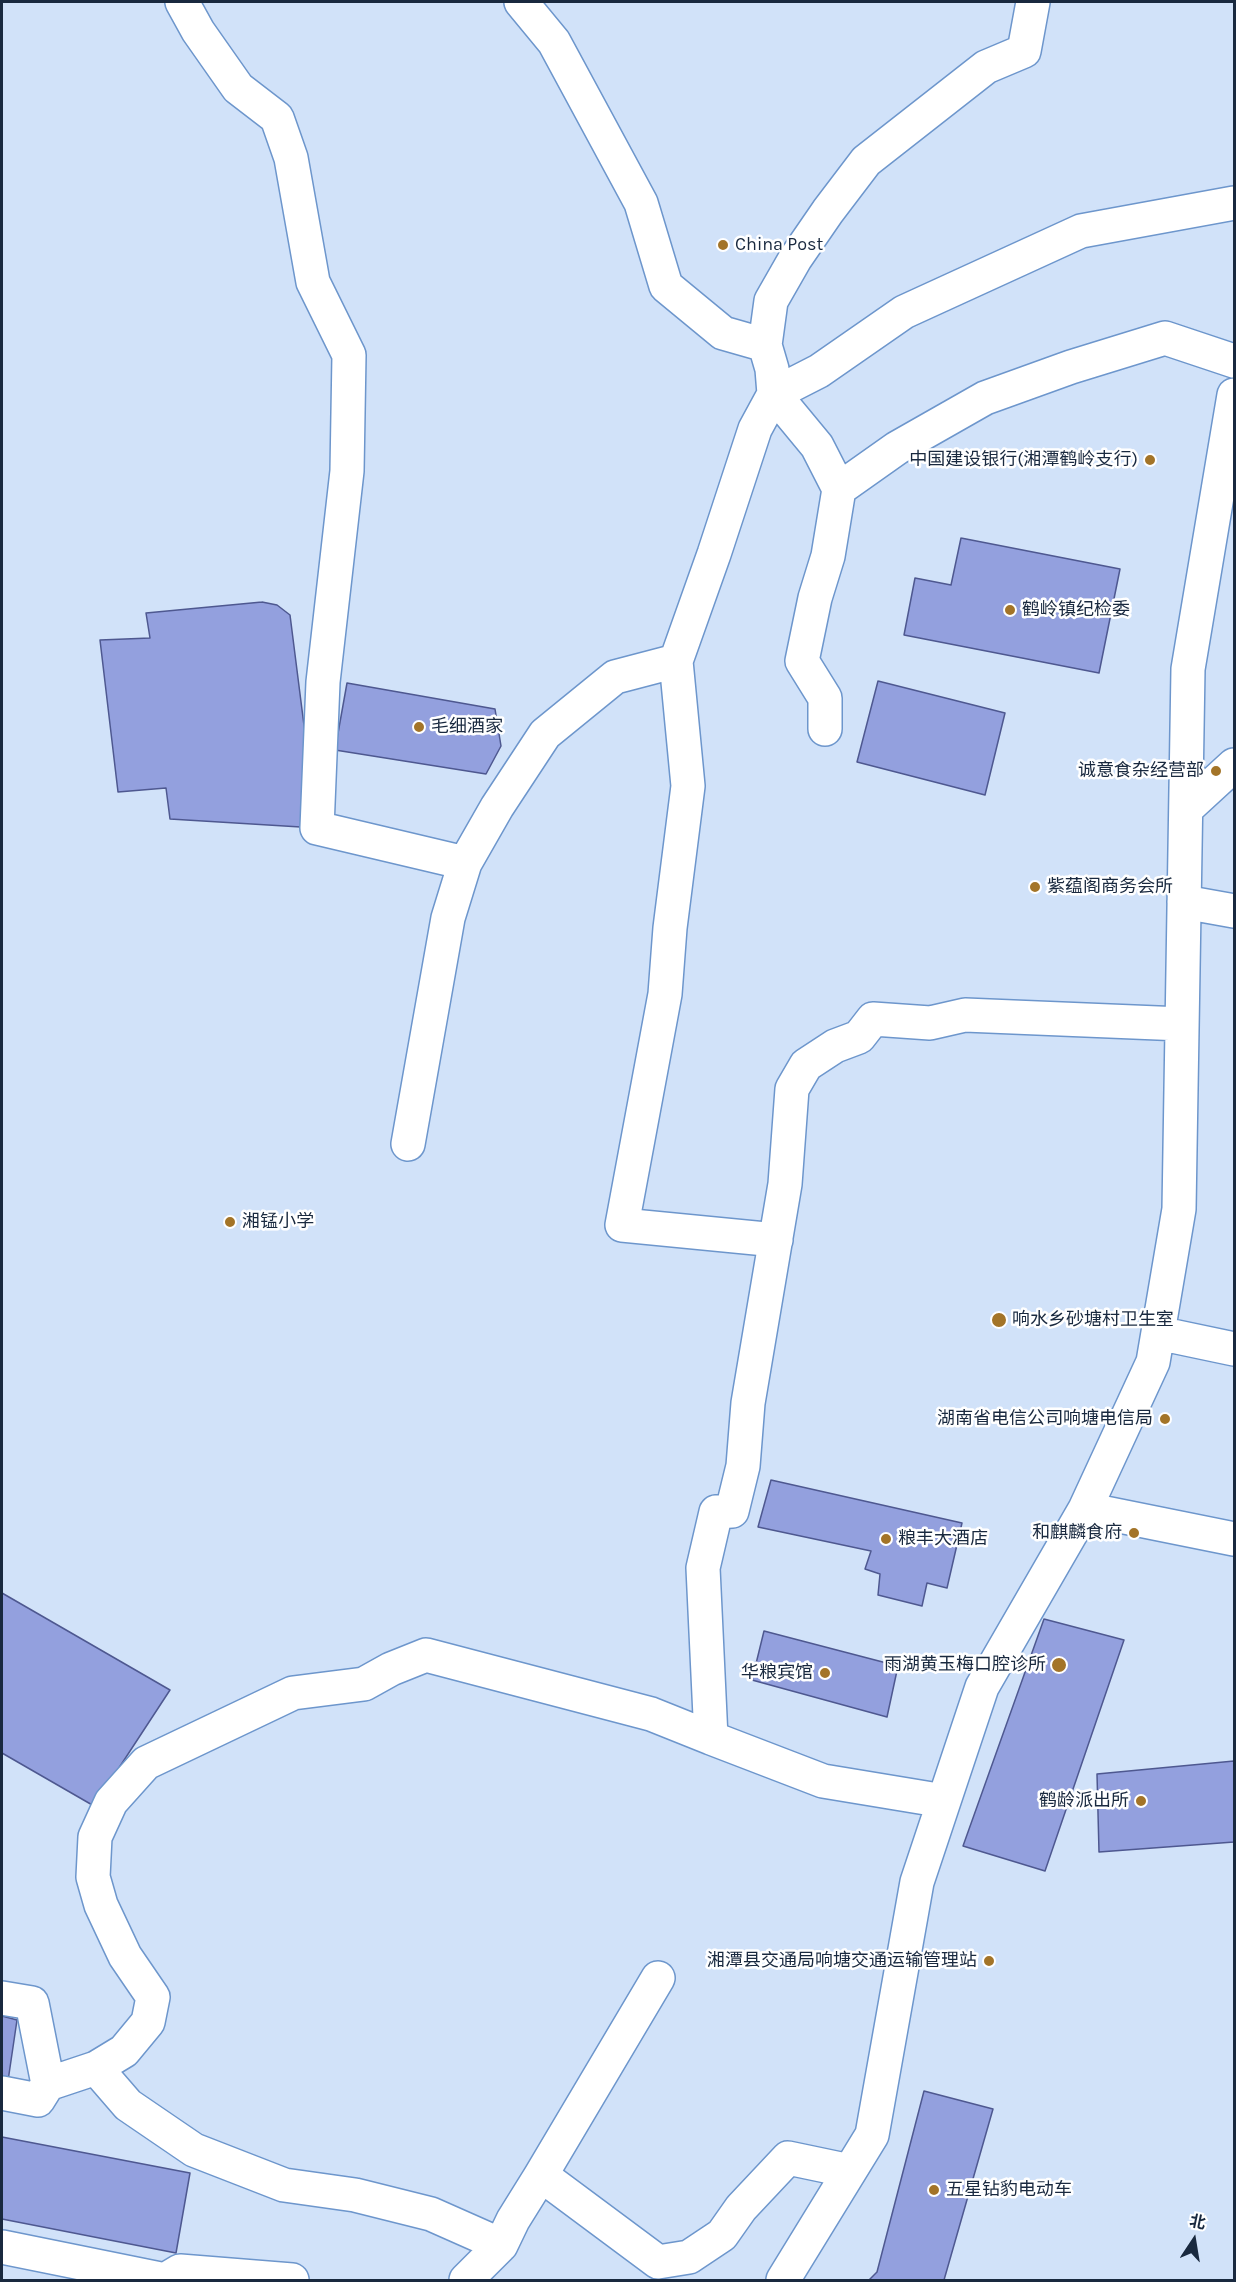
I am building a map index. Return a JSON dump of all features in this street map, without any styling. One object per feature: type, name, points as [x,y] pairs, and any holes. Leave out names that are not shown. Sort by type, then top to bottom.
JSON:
[{"type":"street","points":[[182,2],[198,30],[238,88],[277,118],[291,158],[314,282],[349,356],[347,471],[323,682],[317,828],[465,862]]},
{"type":"street","points":[[521,2],[554,42],[640,202],[666,286],[723,333],[765,345]]},
{"type":"street","points":[[776,1240],[622,1225],[665,994],[670,928],[688,786],[676,661],[755,429],[774,394],[772,369],[765,345],[771,301],[821,220],[866,161],[986,67],[1024,51],[1033,2]]},
{"type":"street","points":[[774,394],[819,371],[904,312],[1081,231],[1234,203]]},
{"type":"street","points":[[839,489],[897,448],[985,398],[1071,367],[1165,338],[1234,361]]},
{"type":"street","points":[[774,394],[817,446],[839,489],[828,556],[815,598],[802,661],[825,698],[825,729]]},
{"type":"street","points":[[783,2280],[872,2135],[917,1882],[982,1687],[1085,1509],[1153,1362],[1179,1209],[1188,669],[1234,395]]},
{"type":"street","points":[[408,1144],[448,918],[465,862],[497,807],[545,734],[615,677],[676,661]]},
{"type":"street","points":[[1186,809],[1234,765]]},
{"type":"street","points":[[1184,902],[1234,911]]},
{"type":"street","points":[[711,1738],[703,1568],[716,1512],[732,1511],[743,1466],[748,1403],[785,1184],[792,1089],[806,1065],[835,1046],[859,1037],[873,1019],[930,1023],[965,1015],[1182,1024]]},
{"type":"street","points":[[1158,1333],[1234,1348]]},
{"type":"street","points":[[1085,1509],[1234,1539]]},
{"type":"street","points":[[2,2093],[38,2100],[48,2084],[96,2068],[124,2051],[148,2022],[153,1997],[125,1956],[101,1905],[93,1877],[95,1837],[111,1802],[146,1763],[293,1693],[364,1684],[391,1669],[426,1655],[651,1714],[823,1781],[944,1802]]},
{"type":"street","points":[[466,2280],[501,2245],[513,2220],[658,1978]]},
{"type":"street","points":[[2,1998],[32,2003],[48,2084]]},
{"type":"street","points":[[96,2068],[128,2105],[194,2150],[284,2186],[356,2195],[431,2214],[501,2245]]},
{"type":"street","points":[[541,2175],[658,2262],[689,2257],[722,2235],[741,2208],[788,2158],[850,2171]]},
{"type":"street","points":[[2,2247],[165,2280],[180,2271],[292,2280]]},
{"type":"building","name":"鹤岭镇纪检委","points":[[961,538],[1120,569],[1099,673],[904,635],[915,578],[951,585]]},
{"type":"building","points":[[262,602],[277,605],[290,615],[317,828],[170,819],[166,788],[118,792],[100,640],[150,638],[146,613]]},
{"type":"building","points":[[878,681],[1005,713],[985,795],[857,762]]},
{"type":"building","name":"毛细酒家","points":[[347,683],[495,709],[501,746],[486,774],[335,750]]},
{"type":"building","name":"粮丰大酒店","points":[[771,1480],[962,1523],[947,1588],[927,1583],[922,1606],[878,1595],[880,1574],[865,1569],[871,1551],[758,1527]]},
{"type":"building","points":[[2,1593],[170,1690],[94,1806],[2,1753]]},
{"type":"building","points":[[1044,1619],[1124,1640],[1045,1871],[963,1846]]},
{"type":"building","name":"华粮宾馆","points":[[764,1631],[898,1666],[887,1717],[752,1680]]},
{"type":"building","points":[[1234,1761],[1234,1842],[1099,1852],[1097,1774]]},
{"type":"building","points":[[2,2016],[17,2020],[8,2081],[2,2079]]},
{"type":"building","name":"五星钻豹电动车","points":[[924,2091],[993,2109],[944,2280],[869,2280],[877,2272]]},
{"type":"building","points":[[2,2137],[190,2173],[176,2253],[2,2219]]},
{"type":"place","name":"China Post","points":[[723,245]]},
{"type":"place","name":"中国建设银行(湘潭鹤岭支行)","points":[[1150,460]]},
{"type":"place","name":"鹤岭镇纪检委","points":[[1010,610]]},
{"type":"place","name":"毛细酒家","points":[[419,727]]},
{"type":"place","name":"诚意食杂经营部","points":[[1216,771]]},
{"type":"place","name":"紫蕴阁商务会所","points":[[1035,887]]},
{"type":"place","name":"湘锰小学","points":[[230,1222]]},
{"type":"place","name":"响水乡砂塘村卫生室","points":[[999,1320]]},
{"type":"place","name":"湖南省电信公司响塘电信局","points":[[1165,1419]]},
{"type":"place","name":"和麒麟食府","points":[[1134,1533]]},
{"type":"place","name":"粮丰大酒店","points":[[886,1539]]},
{"type":"place","name":"雨湖黄玉梅口腔诊所","points":[[1059,1665]]},
{"type":"place","name":"华粮宾馆","points":[[825,1673]]},
{"type":"place","name":"鹤龄派出所","points":[[1141,1801]]},
{"type":"place","name":"湘潭县交通局响塘交通运输管理站","points":[[989,1961]]},
{"type":"place","name":"五星钻豹电动车","points":[[934,2190]]}]
